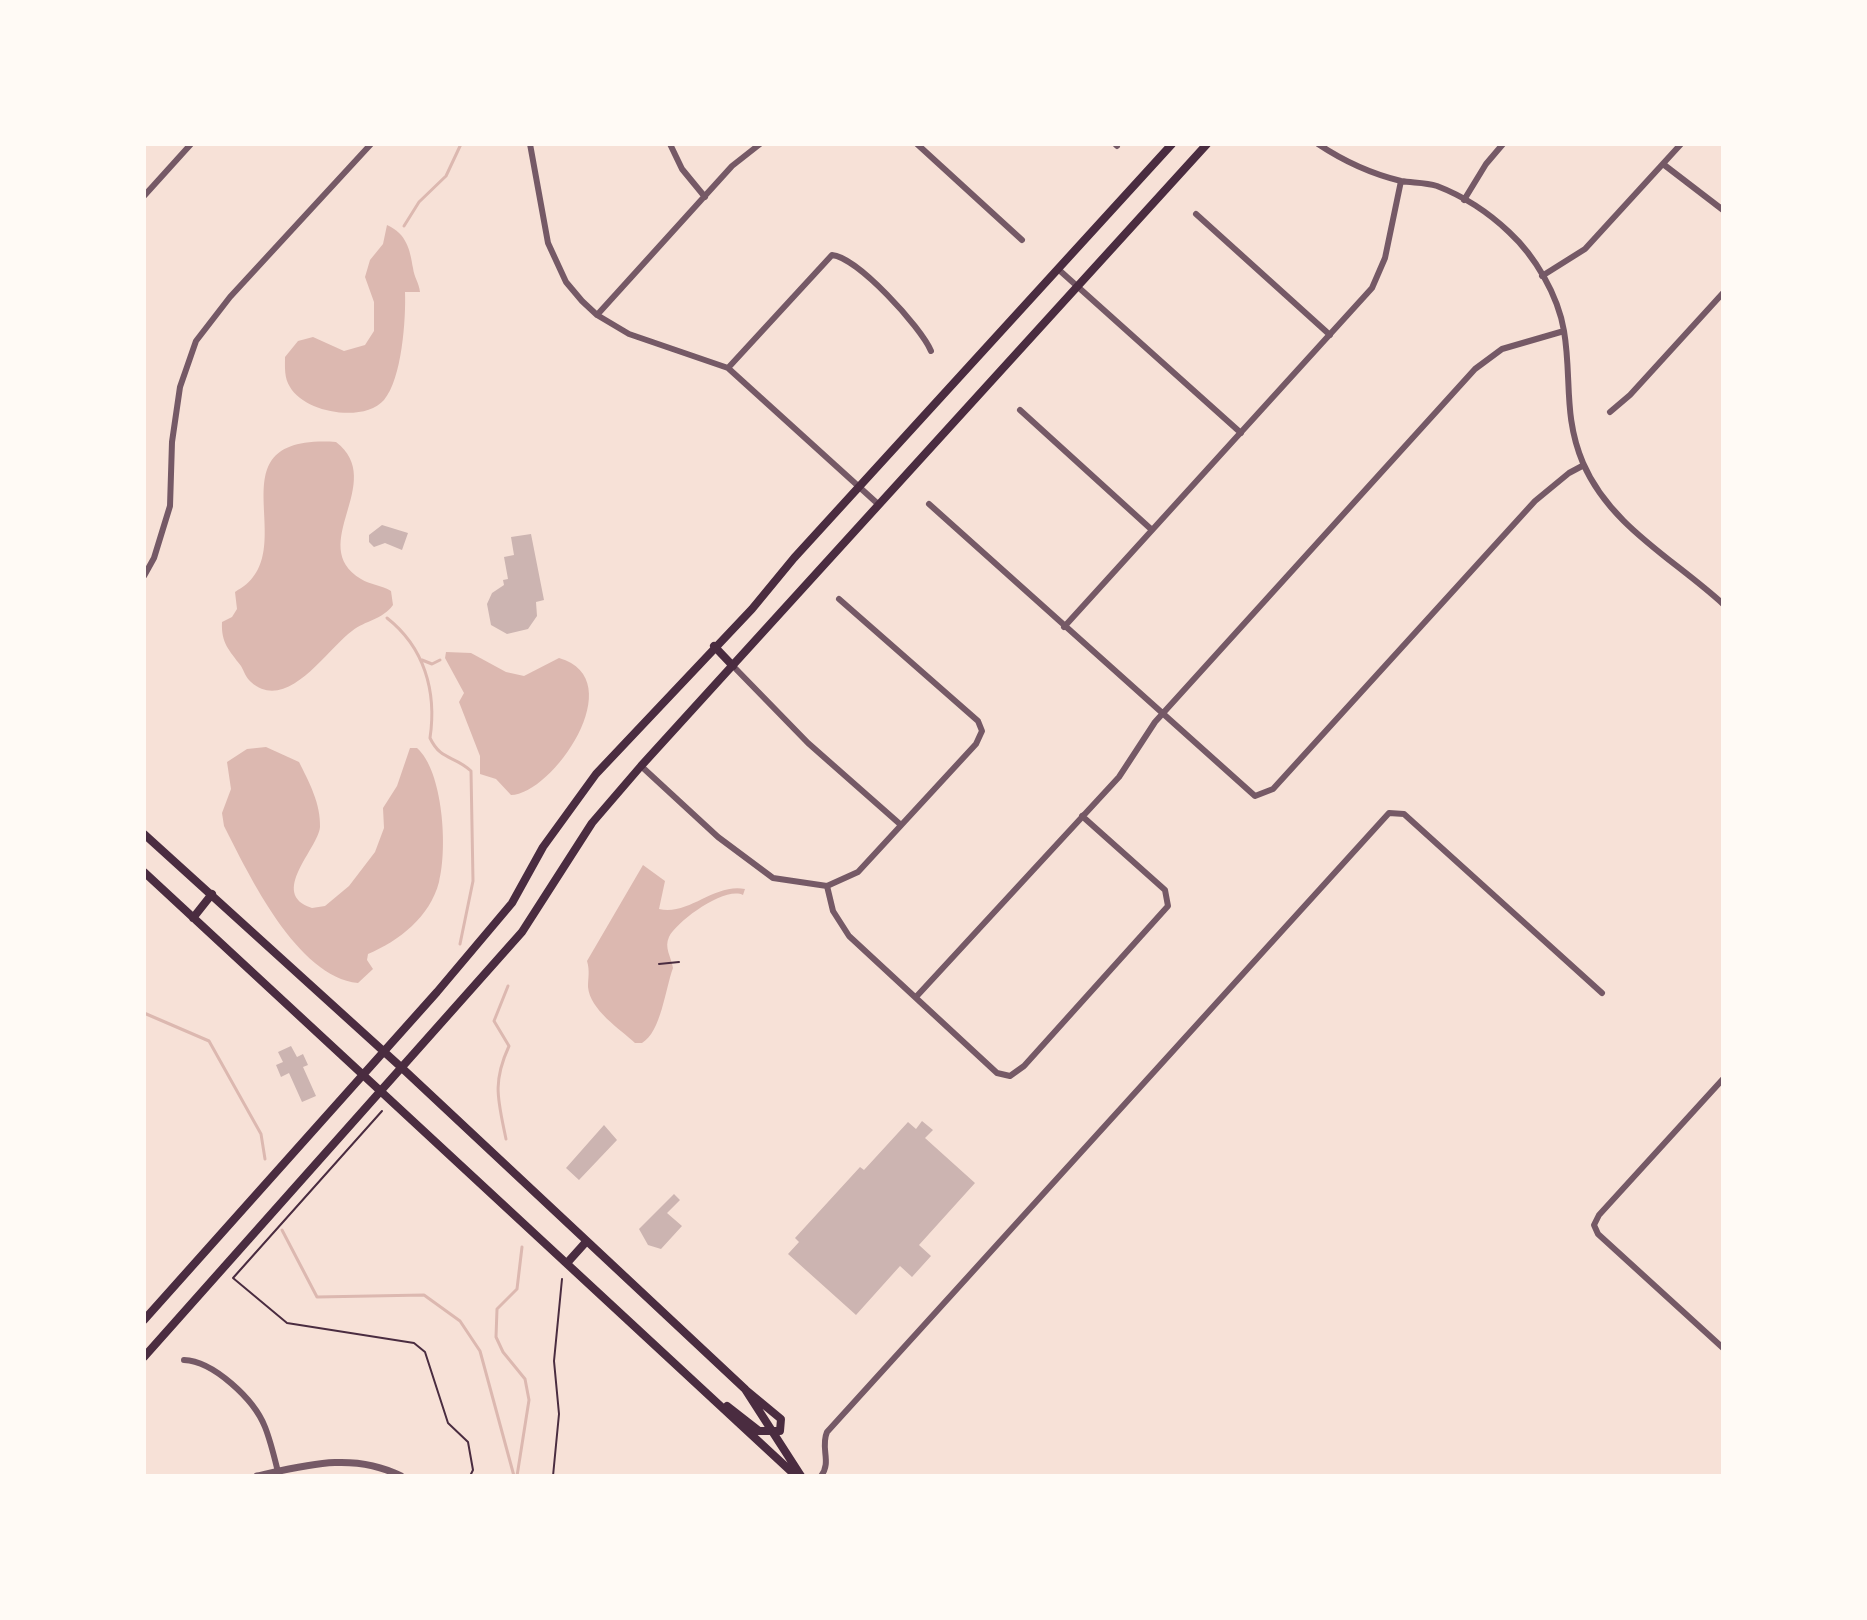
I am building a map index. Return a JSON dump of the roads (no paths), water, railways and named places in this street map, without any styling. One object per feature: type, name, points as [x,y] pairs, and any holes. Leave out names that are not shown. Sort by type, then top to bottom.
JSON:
[{"type":"main road","points":[[144,1320],[512,903],[543,847],[596,774],[861,488],[1172,144]]},
{"type":"main road","points":[[144,1357],[522,932],[592,823],[641,766],[1207,144]]},
{"type":"main road","points":[[714,646],[733,666]]},
{"type":"main road","points":[[144,834],[384,1051],[585,1243],[781,1419],[782,1429],[774,1434],[759,1431],[718,1397],[701,1389]]},
{"type":"main road","points":[[144,872],[701,1389],[799,1476]]},
{"type":"main road","points":[[193,918],[212,894]]},
{"type":"main road","points":[[567,1263],[585,1243]]},
{"type":"main road","points":[[745,1389],[799,1476]]},
{"type":"street","points":[[144,196],[191,144]]},
{"type":"street","points":[[144,576],[154,558],[170,506],[172,442],[180,387],[196,341],[230,297],[371,144]]},
{"type":"street","points":[[530,144],[548,243],[566,282],[597,315],[646,341],[728,368],[878,504]]},
{"type":"street","points":[[670,144],[682,169],[705,197]]},
{"type":"street","points":[[597,315],[747,152],[760,144]]},
{"type":"street","points":[[917,144],[1022,240]]},
{"type":"street","points":[[1318,144],[1348,161],[1401,181],[1436,186],[1464,200],[1510,233],[1553,295],[1564,331],[1570,423],[1584,465],[1611,508],[1629,527],[1723,604]]},
{"type":"street","points":[[1464,200],[1486,164],[1503,144]]},
{"type":"street","points":[[1542,276],[1585,249],[1681,144]]},
{"type":"street","points":[[1663,164],[1723,210]]},
{"type":"street","points":[[1064,627],[1361,302],[1379,274],[1401,181]]},
{"type":"street","points":[[1196,214],[1330,335]]},
{"type":"street","points":[[728,368],[832,255],[847,260],[910,318],[931,351]]},
{"type":"street","points":[[1058,269],[1241,433]]},
{"type":"street","points":[[1610,412],[1630,395],[1723,293]]},
{"type":"street","points":[[916,997],[1119,777],[1161,716],[1475,369],[1502,349],[1564,331]]},
{"type":"street","points":[[1020,410],[1152,530]]},
{"type":"street","points":[[929,504],[1244,790],[1262,795],[1283,778],[1535,501],[1569,473],[1584,465]]},
{"type":"street","points":[[641,766],[718,837],[773,878],[827,886],[858,872],[982,735],[981,725],[839,599]]},
{"type":"street","points":[[733,666],[808,743],[901,825]]},
{"type":"street","points":[[821,1476],[827,1467],[823,1444],[827,1432],[1389,813],[1404,814],[1602,993]]},
{"type":"street","points":[[827,886],[833,911],[849,936],[997,1073],[1010,1076],[1032,1058],[1163,913],[1169,900],[1165,890],[1082,816]]},
{"type":"street","points":[[1723,1079],[1599,1215],[1594,1225],[1598,1234],[1723,1348]]},
{"type":"street","points":[[184,1360],[195,1360],[247,1400],[264,1424],[278,1474]]},
{"type":"street","points":[[257,1476],[278,1474],[323,1461],[373,1465],[401,1476]]},
{"type":"waterway","points":[[404,226],[419,202],[446,176],[461,144]]},
{"type":"waterway","points":[[387,618],[410,642],[425,671],[431,704],[430,738],[439,751],[471,771],[473,881],[460,944]]},
{"type":"waterway","points":[[422,660],[432,664],[440,660]]},
{"type":"waterway","points":[[506,1139],[498,1081],[509,1046],[494,1021],[508,986]]},
{"type":"waterway","points":[[144,1013],[209,1041],[261,1134],[265,1159]]},
{"type":"waterway","points":[[282,1230],[317,1297],[424,1295],[460,1321],[480,1351],[514,1476]]},
{"type":"waterway","points":[[517,1476],[529,1400],[525,1379],[503,1352],[496,1337],[497,1309],[517,1289],[522,1247]]}]
